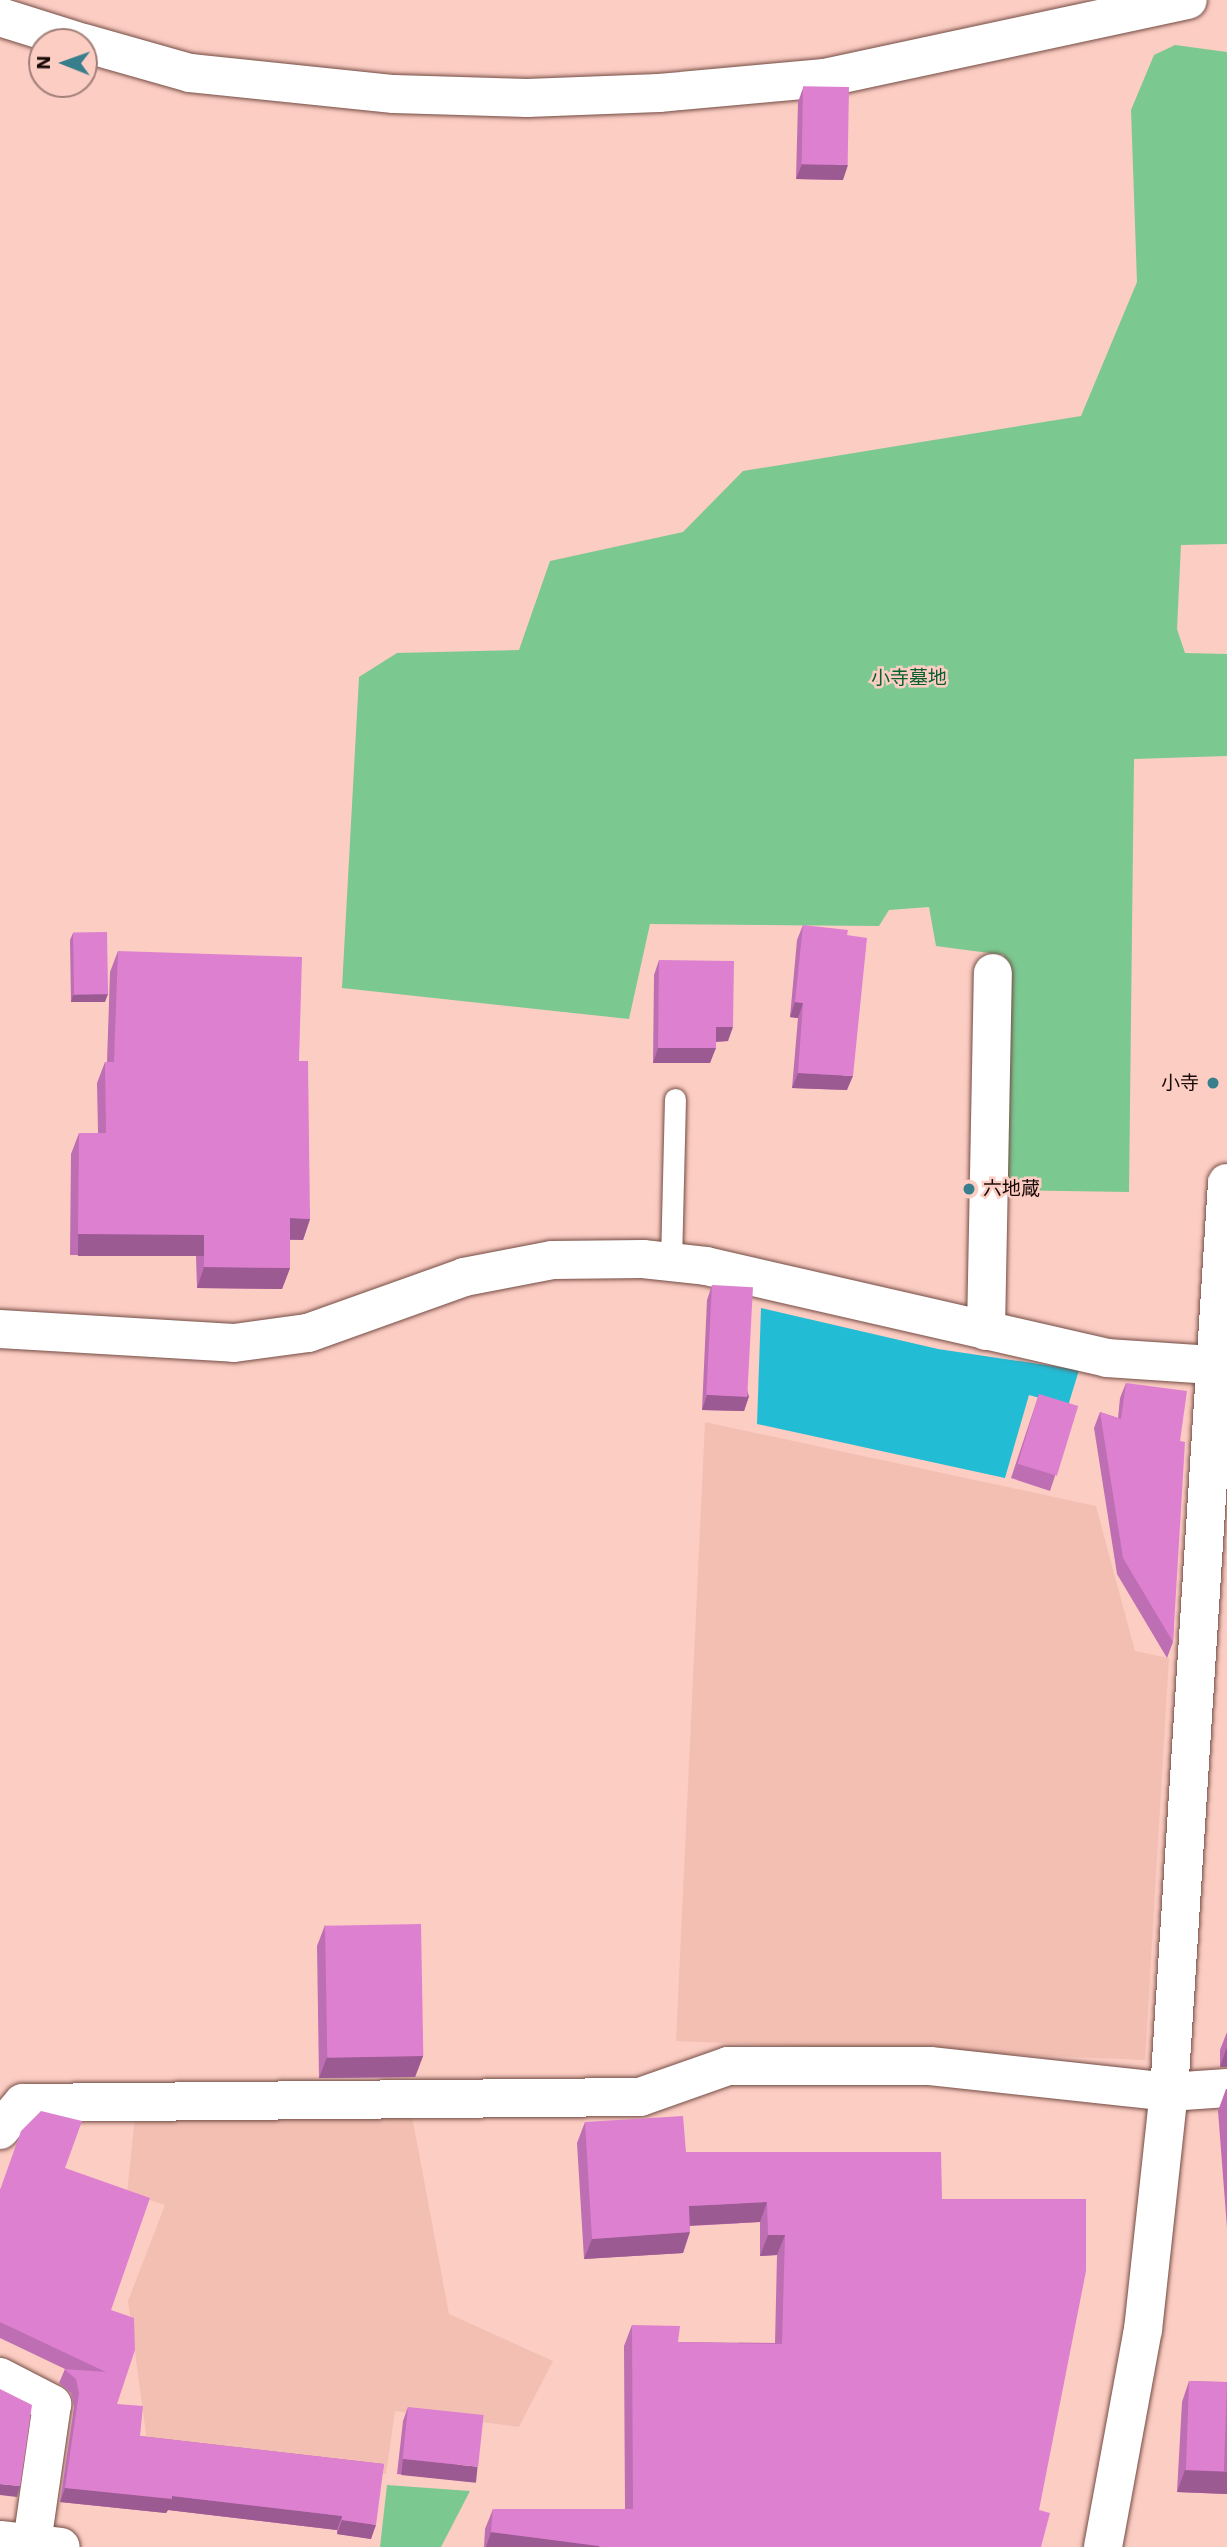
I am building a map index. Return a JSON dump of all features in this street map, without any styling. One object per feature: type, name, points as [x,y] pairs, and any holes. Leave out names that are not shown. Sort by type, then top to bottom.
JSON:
[{"type":"street","points":[[98,48],[190,74],[394,94],[527,98],[632,94],[824,78],[1188,0]]},
{"type":"street","points":[[0,17],[35,28]]},
{"type":"street","points":[[986,1331],[993,973]]},
{"type":"street","points":[[1103,2547],[1143,2330],[1169,2092],[1221,1366],[1227,1183]]},
{"type":"street","points":[[0,1329],[234,1343],[308,1333],[464,1277],[552,1260],[671,1262],[1107,1358],[1221,1366]]},
{"type":"street","points":[[0,2130],[23,2103],[640,2097],[728,2067],[930,2066],[1169,2092],[1227,2088]]},
{"type":"street","points":[[0,2376],[52,2404],[31,2543]]},
{"type":"lane","points":[[671,1262],[675,1099]]},
{"type":"shaded area","points":[[705,1422],[1096,1506],[1135,1651],[1169,1658],[1145,2060],[676,2041]]},
{"type":"shaded area","points":[[412,2116],[449,2314],[553,2361],[519,2427],[395,2411],[386,2474],[147,2441],[128,2301],[165,2205],[127,2193],[135,2117]]},
{"type":"green space","name":"小寺墓地","points":[[1175,45],[1227,52],[1227,544],[1181,545],[1177,629],[1185,653],[1227,654],[1227,756],[1134,759],[1129,1192],[1002,1190],[1004,955],[936,946],[929,907],[889,910],[879,926],[650,924],[629,1019],[342,988],[359,677],[397,653],[519,650],[550,561],[683,532],[743,471],[1081,416],[1137,282],[1131,110],[1154,55]]},
{"type":"green space","points":[[387,2485],[470,2491],[441,2547],[380,2547]]},
{"type":"water","points":[[761,1308],[938,1349],[1079,1370],[1068,1406],[1029,1395],[1005,1478],[757,1424]]},
{"type":"building","points":[[803,86],[849,87],[848,165],[802,164]]},
{"type":"building","points":[[803,925],[848,930],[847,935],[867,938],[853,1076],[798,1073],[803,1003],[795,1002]]},
{"type":"building","points":[[107,932],[108,994],[74,995],[73,933]]},
{"type":"building","points":[[118,951],[302,957],[299,1061],[308,1061],[310,1219],[290,1218],[290,1268],[204,1267],[204,1235],[78,1234],[79,1133],[106,1133],[105,1062],[114,1062]]},
{"type":"building","points":[[659,960],[734,961],[733,1027],[716,1027],[716,1048],[658,1048]]},
{"type":"building","points":[[712,1285],[753,1287],[747,1397],[706,1395]]},
{"type":"building","points":[[1126,1383],[1187,1391],[1180,1441],[1185,1442],[1173,1642],[1123,1558],[1100,1412],[1121,1419]]},
{"type":"building","points":[[1039,1394],[1078,1406],[1057,1476],[1018,1464]]},
{"type":"building","points":[[421,1924],[423,2056],[327,2058],[325,1926]]},
{"type":"building","points":[[41,2111],[82,2121],[65,2168],[150,2198],[111,2310],[134,2318],[135,2350],[117,2404],[143,2406],[140,2436],[384,2464],[376,2525],[342,2520],[342,2516],[172,2496],[172,2499],[65,2488],[79,2393],[76,2379],[64,2369],[106,2372],[0,2322],[0,2190],[21,2131]]},
{"type":"building","points":[[683,2116],[686,2152],[941,2152],[942,2199],[1086,2199],[1086,2271],[1039,2510],[1050,2513],[1041,2547],[599,2547],[491,2532],[493,2509],[633,2509],[632,2325],[680,2326],[678,2342],[782,2344],[785,2235],[768,2235],[767,2202],[689,2206],[690,2232],[592,2239],[585,2122]]},
{"type":"building","points":[[1189,2381],[1227,2382],[1224,2471],[1186,2470]]},
{"type":"building","points":[[0,2389],[32,2405],[20,2486],[0,2484]]},
{"type":"building","points":[[408,2407],[484,2415],[478,2467],[403,2459]]},
{"type":"place","name":"小寺","points":[[1213,1083]]},
{"type":"place","name":"六地蔵","points":[[969,1189]]}]
